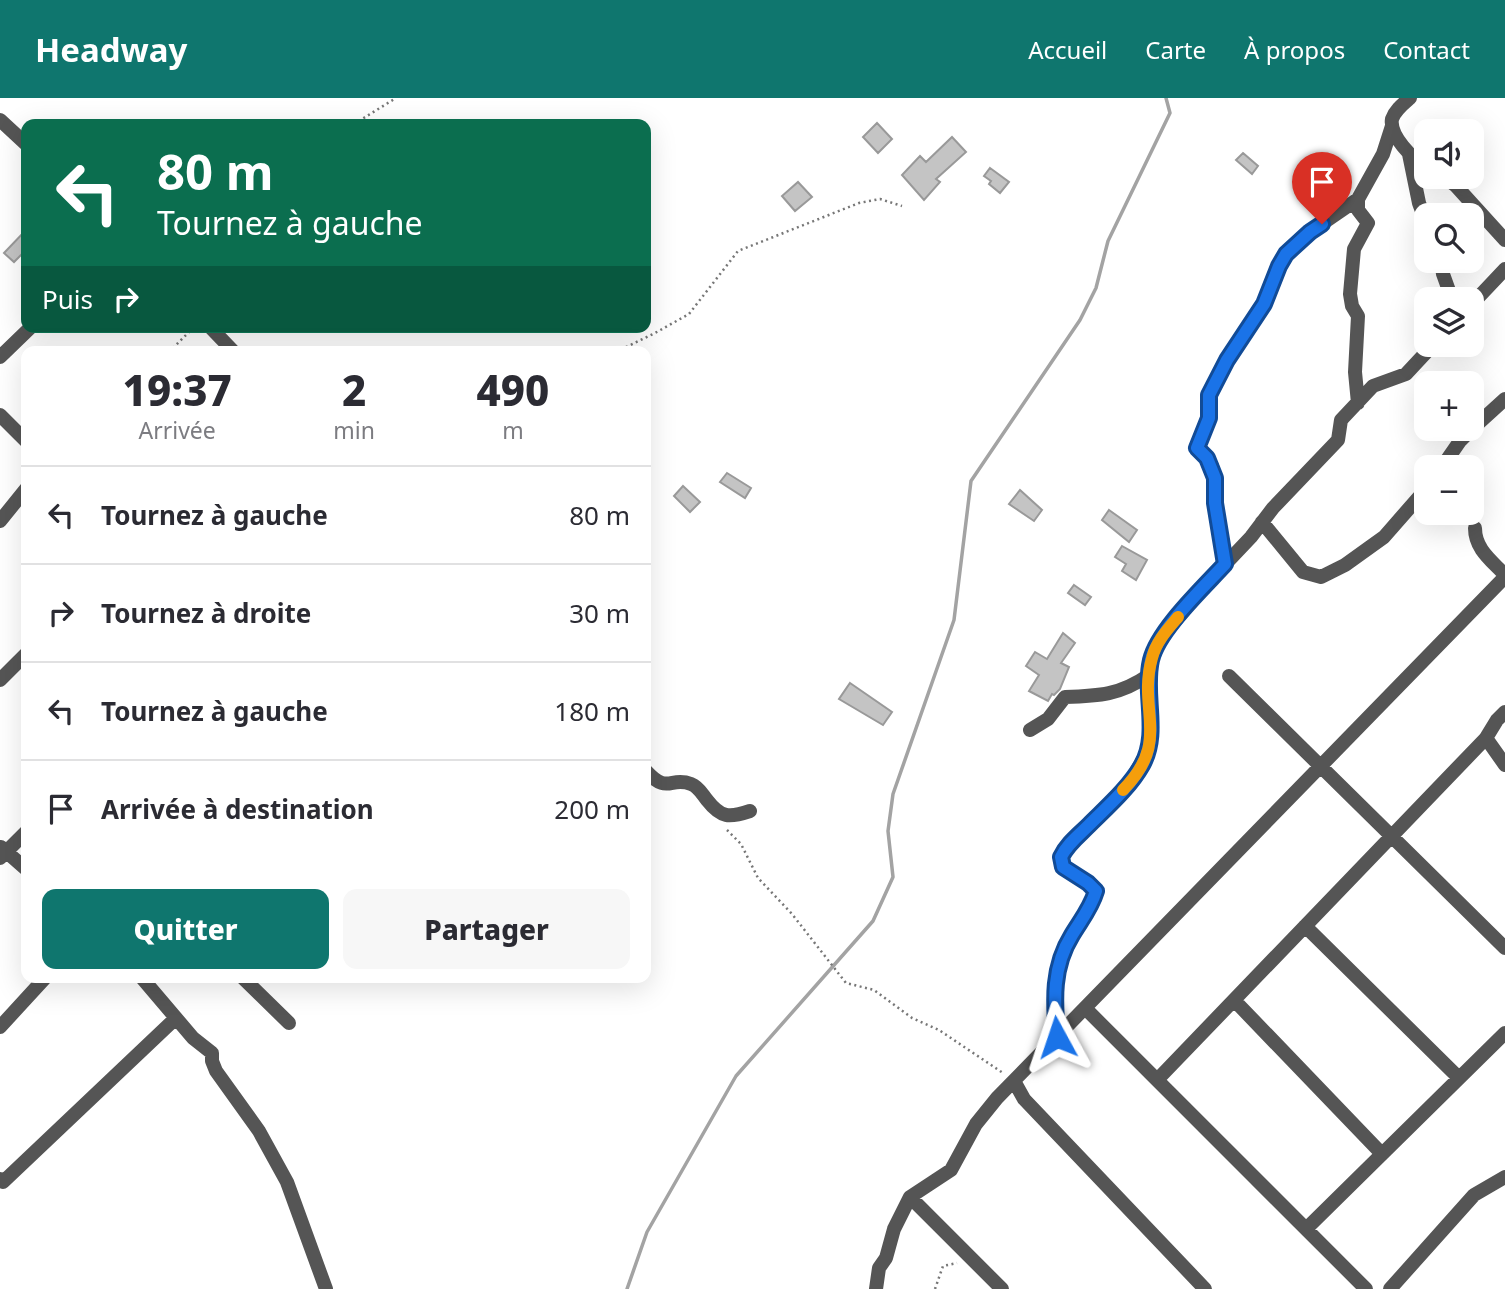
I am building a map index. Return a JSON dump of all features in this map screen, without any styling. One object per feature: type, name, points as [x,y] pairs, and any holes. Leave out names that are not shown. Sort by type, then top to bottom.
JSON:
[{"type":"street","points":[[1225,564],[1215,503],[1215,478],[1207,458],[1197,448],[1209,418],[1209,395],[1227,360],[1264,304],[1286,254],[1310,232],[1358,199],[1383,154],[1393,117],[1410,98]]},
{"type":"street","points":[[0,120],[21,139]]},
{"type":"street","points":[[1392,126],[1409,154],[1419,203]]},
{"type":"street","points":[[1409,154],[1414,158]]},
{"type":"street","points":[[1459,189],[1505,240]]},
{"type":"street","points":[[1358,199],[1358,210],[1368,223],[1354,249],[1350,294],[1352,306],[1358,316],[1355,372],[1358,403]]},
{"type":"street","points":[[1484,291],[1505,269]]},
{"type":"street","points":[[0,357],[25,333]]},
{"type":"street","points":[[216,333],[228,346]]},
{"type":"street","points":[[1057,1037],[1053,994],[1057,970],[1063,952],[1088,911],[1096,891],[1063,867],[1061,857],[1072,842],[1129,784],[1149,751],[1149,675],[1152,656],[1163,636],[1225,564],[1338,440],[1341,419],[1373,386],[1406,374],[1422,357]]},
{"type":"street","points":[[1484,418],[1505,399]]},
{"type":"street","points":[[0,415],[21,436]]},
{"type":"street","points":[[0,521],[21,495]]},
{"type":"street","points":[[1262,522],[1303,572],[1310,576],[1326,577],[1384,537],[1414,503]]},
{"type":"street","points":[[876,1289],[879,1268],[886,1258],[894,1229],[910,1197],[951,1170],[976,1124],[996,1098],[1505,576],[1479,548],[1475,527]]},
{"type":"street","points":[[0,680],[21,659]]},
{"type":"street","points":[[1030,730],[1048,719],[1065,697],[1104,696],[1135,684],[1149,675]]},
{"type":"street","points":[[1229,676],[1505,948]]},
{"type":"street","points":[[1157,1080],[1486,738],[1505,712]]},
{"type":"street","points":[[1486,738],[1505,765]]},
{"type":"street","points":[[651,776],[663,785],[686,783],[695,786],[708,802],[725,816],[733,817],[750,811]]},
{"type":"street","points":[[21,836],[2,852],[21,865]]},
{"type":"street","points":[[1305,926],[1459,1078]]},
{"type":"street","points":[[0,1027],[41,983]]},
{"type":"street","points":[[146,983],[193,1038],[212,1053],[216,1071],[269,1149],[287,1182],[326,1289]]},
{"type":"street","points":[[248,983],[289,1023]]},
{"type":"street","points":[[1234,1000],[1382,1154]]},
{"type":"street","points":[[1085,1008],[1366,1289]]},
{"type":"street","points":[[0,1179],[4,1182],[176,1017]]},
{"type":"street","points":[[1307,1229],[1505,1033]]},
{"type":"street","points":[[1014,1081],[1024,1099],[1205,1289]]},
{"type":"street","points":[[1390,1289],[1474,1195],[1505,1177]]},
{"type":"street","points":[[910,1197],[1002,1289]]},
{"type":"path","points":[[362,119],[397,98]]},
{"type":"path","points":[[629,346],[689,314],[738,251],[780,233],[835,215],[859,203],[880,200],[902,206]]},
{"type":"path","points":[[175,346],[188,333]]},
{"type":"path","points":[[725,816],[723,826],[741,844],[758,878],[792,914],[846,983],[874,990],[912,1018],[939,1030],[1014,1081]]},
{"type":"path","points":[[935,1289],[943,1266],[961,1263],[969,1257]]},
{"type":"building","points":[[877,123],[892,139],[878,153],[863,137]]},
{"type":"building","points":[[952,137],[966,152],[936,179],[940,182],[924,200],[902,175],[920,156],[926,162]]},
{"type":"building","points":[[1243,153],[1258,166],[1252,174],[1236,160]]},
{"type":"building","points":[[990,168],[1009,182],[1000,193],[984,176]]},
{"type":"building","points":[[798,182],[812,197],[795,211],[782,196]]},
{"type":"building","points":[[21,235],[21,255],[14,262],[4,253]]},
{"type":"building","points":[[727,473],[751,488],[745,498],[720,482]]},
{"type":"building","points":[[683,486],[700,502],[690,512],[674,496]]},
{"type":"building","points":[[1020,490],[1042,510],[1034,521],[1009,504]]},
{"type":"building","points":[[1109,510],[1137,530],[1129,542],[1102,520]]},
{"type":"building","points":[[1122,546],[1147,560],[1136,580],[1122,571],[1126,564],[1115,557]]},
{"type":"building","points":[[1074,585],[1091,597],[1085,605],[1068,593]]},
{"type":"building","points":[[1063,633],[1075,643],[1061,663],[1069,667],[1060,689],[1052,694],[1048,701],[1029,691],[1039,675],[1026,666],[1035,652],[1047,659]]},
{"type":"building","points":[[850,683],[892,712],[883,725],[839,699]]},
{"type":"waterway","points":[[627,1289],[647,1232],[736,1076],[873,921],[893,877],[888,831],[893,794],[954,620],[971,481],[1080,320],[1096,288],[1108,241],[1170,113],[1166,98]]},
{"type":"slow traffic","points":[[1123,790],[1149,751],[1150,664],[1163,636],[1178,617]]},
{"type":"route","points":[[1057,1037],[1053,994],[1057,970],[1063,952],[1088,911],[1096,891],[1063,867],[1061,857],[1072,842],[1129,784],[1142,765],[1149,751],[1151,734],[1148,690],[1152,656],[1163,636],[1225,564],[1215,503],[1215,478],[1212,466],[1197,448],[1209,418],[1209,395],[1227,360],[1264,304],[1286,254],[1322,224]]}]
